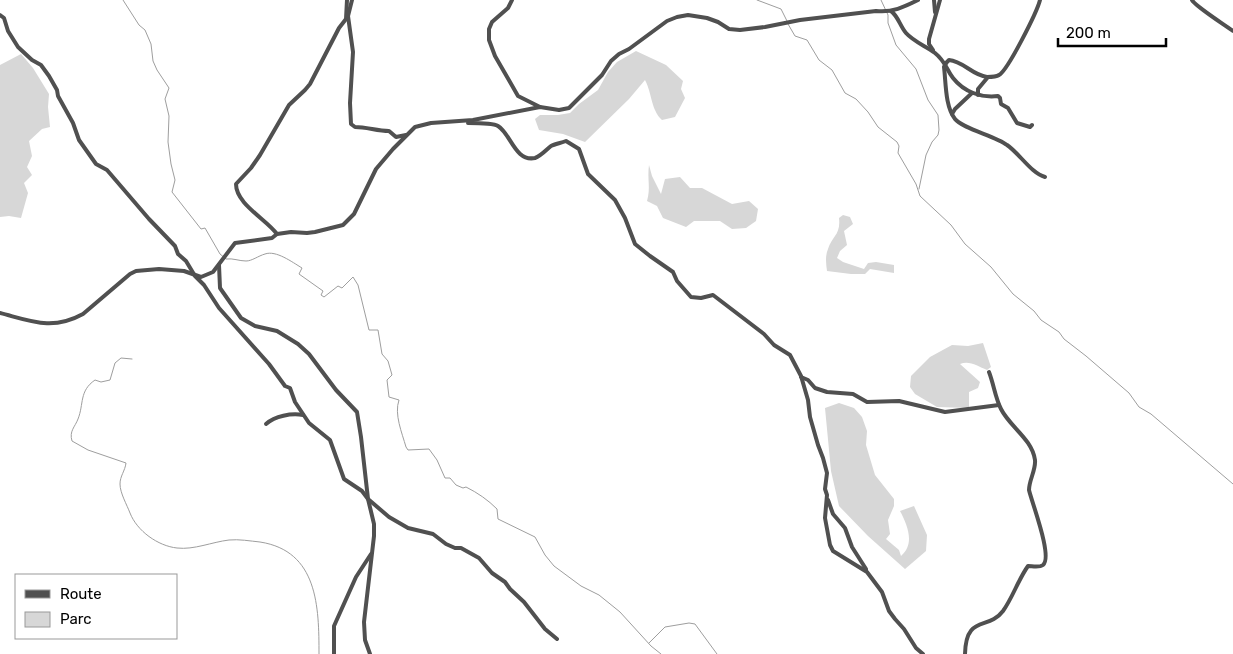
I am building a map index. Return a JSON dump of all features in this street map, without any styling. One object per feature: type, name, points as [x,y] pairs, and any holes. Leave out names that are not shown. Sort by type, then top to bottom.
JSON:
[{"type":"street","points":[[277,234],[247,206],[236,190],[236,184],[260,155],[289,105],[310,84],[339,28],[346,19],[347,0]]},
{"type":"street","points":[[352,0],[348,16],[353,52],[350,103],[351,124],[355,127],[389,131],[396,137],[408,135]]},
{"type":"street","points":[[512,0],[508,8],[492,22],[489,29],[489,40],[518,96],[540,107],[559,110],[569,108],[602,75],[611,61],[619,54],[629,49],[667,21],[677,17],[688,15],[707,18],[729,29],[740,30],[800,20],[900,9],[918,0]]},
{"type":"street","points":[[934,0],[936,15]]},
{"type":"street","points":[[934,52],[929,44],[929,39],[940,0]]},
{"type":"street","points":[[1040,0],[1035,14],[1008,66],[999,75],[988,77],[973,72],[957,61],[949,60],[944,66],[949,107],[956,120],[1006,144],[1026,162],[1036,175],[1045,177]]},
{"type":"street","points":[[1192,0],[1194,4],[1233,31]]},
{"type":"street","points":[[888,11],[894,13],[906,34],[934,52],[946,64],[952,78],[967,91],[988,97],[998,96],[1017,123],[1032,125]]},
{"type":"street","points":[[0,16],[4,18],[8,31],[18,47],[32,60],[41,65],[49,76],[73,123],[79,140],[96,164],[107,170],[175,246],[178,254],[186,261],[194,276],[204,285],[218,308],[269,364],[285,386],[290,388],[295,402],[303,415],[312,426],[330,440],[344,479],[362,491],[389,517],[408,528],[433,534],[446,544],[455,548],[461,548],[479,558],[492,573],[505,582],[524,602],[542,623],[545,630],[557,639]]},
{"type":"street","points":[[978,95],[978,89],[988,77]]},
{"type":"street","points":[[952,114],[972,93]]},
{"type":"street","points":[[0,313],[39,323],[56,323],[83,314],[136,271],[159,269],[184,272],[201,277],[213,272],[234,243],[272,238],[277,234],[291,232],[307,234],[343,225],[354,214],[376,169],[393,148],[415,126],[473,120],[540,107]]},
{"type":"street","points":[[456,122],[461,124],[484,123],[498,126],[509,138],[516,150],[525,156],[533,158],[551,146],[566,141],[580,148],[588,174],[614,200],[625,218],[635,244],[673,272],[677,281],[691,298],[713,295],[790,356],[801,376],[808,400],[810,417],[827,473],[825,489],[833,514],[845,528],[852,546],[867,572],[882,592],[889,611],[916,648],[923,654]]},
{"type":"street","points":[[218,264],[220,288],[240,318],[255,326],[276,331],[298,344],[309,354],[336,390],[357,412],[362,438],[368,498],[374,524],[364,628],[365,640],[370,654]]},
{"type":"street","points":[[965,654],[965,642],[975,626],[1000,615],[1028,566],[1040,566],[1044,564],[1046,558],[1044,540],[1029,490],[1035,466],[1033,452],[1030,445],[1010,422],[999,405],[989,372]]},
{"type":"street","points":[[801,376],[808,380],[815,388],[827,392],[853,394],[867,402],[899,400],[945,412],[999,405]]},
{"type":"street","points":[[266,424],[283,416],[303,415]]},
{"type":"street","points":[[827,495],[825,518],[830,545],[833,551],[867,572]]},
{"type":"street","points":[[334,654],[334,626],[356,577],[372,552]]},
{"type":"green space","points":[[636,51],[666,65],[683,81],[681,89],[685,98],[675,117],[662,120],[658,116],[645,80],[629,99],[585,142],[563,134],[539,130],[535,119],[540,115],[570,113],[598,90],[608,72],[617,62]]},
{"type":"green space","points":[[21,54],[33,68],[49,94],[50,127],[42,129],[29,141],[32,156],[27,167],[32,175],[24,183],[28,193],[21,218],[0,217],[0,65]]},
{"type":"green space","points":[[649,165],[661,194],[665,179],[680,177],[690,188],[702,188],[732,204],[749,201],[758,209],[756,221],[746,228],[732,229],[720,221],[694,221],[686,227],[663,218],[657,206],[647,201]]},
{"type":"green space","points":[[843,215],[850,217],[853,224],[844,231],[847,245],[840,251],[837,258],[864,269],[868,263],[876,262],[894,265],[894,273],[870,269],[865,274],[827,271],[827,252],[839,228],[839,218]]},
{"type":"green space","points":[[983,343],[991,367],[987,370],[970,363],[960,364],[980,382],[978,388],[969,392],[969,408],[937,407],[915,394],[910,387],[911,376],[930,357],[952,345],[968,346]]},
{"type":"green space","points":[[839,403],[854,408],[862,417],[867,431],[866,445],[875,475],[894,499],[894,506],[888,520],[890,534],[886,539],[899,550],[901,556],[908,546],[909,535],[900,511],[914,506],[927,535],[926,551],[905,569],[868,536],[839,506],[831,471],[825,408]]},
{"type":"waterway","points":[[123,0],[139,25],[145,30],[151,44],[153,61],[169,88],[165,99],[169,116],[168,142],[175,180],[172,192],[201,229],[205,228],[220,254],[226,259],[246,261],[269,253],[279,255],[302,268],[299,274],[323,291],[321,295],[324,297],[338,286],[342,288],[353,277],[358,285],[369,330],[378,330],[382,354],[388,361],[392,375],[387,380],[389,397],[399,400],[398,417],[408,450],[429,449],[437,460],[445,478],[450,478],[456,485],[463,488],[466,487],[479,494],[497,509],[498,519],[535,537],[554,566],[581,586],[599,595],[620,612],[651,646],[661,654]]},
{"type":"waterway","points":[[757,0],[781,9],[787,21]]},
{"type":"waterway","points":[[881,0],[888,15],[888,23],[896,45],[916,69],[928,100],[938,115],[938,135],[932,142],[926,155],[919,189]]},
{"type":"waterway","points":[[788,24],[795,36],[807,40],[819,60],[832,70],[845,93],[856,99],[878,127],[897,142],[899,146],[898,153],[916,184],[920,196],[951,225],[965,244],[991,267],[1013,294],[1034,311],[1041,320],[1059,332],[1064,339],[1129,393],[1139,407],[1151,414],[1233,484]]},
{"type":"waterway","points":[[132,359],[121,358],[115,363],[110,380],[101,382],[95,380],[86,389],[80,413],[72,432],[72,441],[88,450],[126,463],[120,481],[122,495],[133,520],[156,541],[177,548],[196,547],[229,540],[260,542],[279,547],[294,557],[304,569],[316,600],[319,654]]},
{"type":"waterway","points":[[649,643],[665,627],[689,623],[695,624],[717,654]]}]
